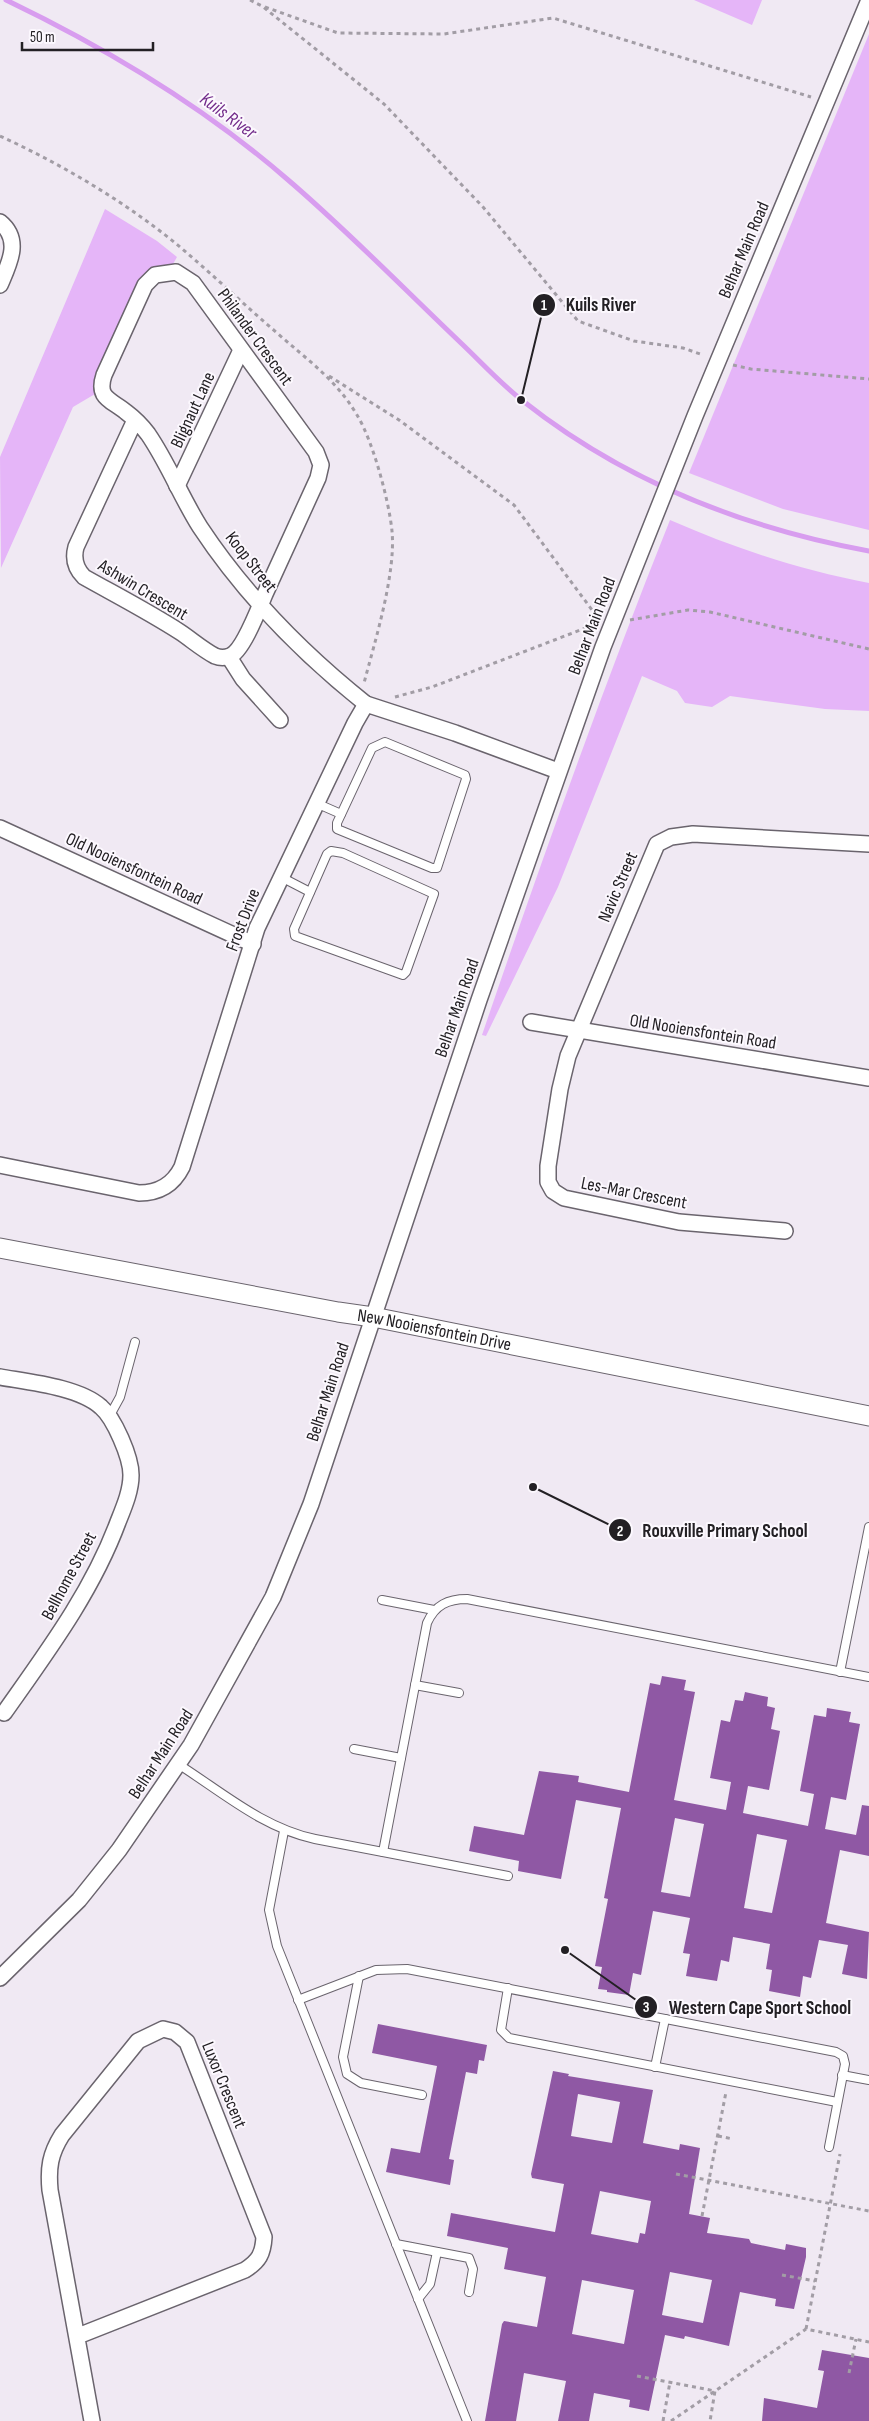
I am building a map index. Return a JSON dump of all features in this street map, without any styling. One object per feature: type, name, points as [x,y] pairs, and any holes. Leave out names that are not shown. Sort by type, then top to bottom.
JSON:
[{"type":"street","name":"Belhar Main Road","points":[[0,1978],[79,1900],[119,1850],[191,1745],[273,1597],[311,1504],[558,771],[632,571],[869,0]]},
{"type":"street","points":[[0,222],[8,232],[13,247],[0,285]]},
{"type":"street","name":"Philander Crescent","points":[[135,420],[107,400],[101,385],[145,285],[155,275],[169,271],[188,278],[316,452],[321,465],[318,478],[260,605]]},
{"type":"street","name":"Blignaut Lane","points":[[177,486],[241,350]]},
{"type":"street","name":"Koop Street","points":[[135,420],[147,433],[199,525],[227,567],[292,640],[372,707]]},
{"type":"street","name":"Ashwin Crescent","points":[[135,420],[76,547],[74,558],[77,568],[84,577],[181,633],[217,657],[229,657]]},
{"type":"street","points":[[260,605],[237,651],[229,657],[243,679],[280,720]]},
{"type":"street","points":[[372,707],[455,733],[558,771]]},
{"type":"street","name":"Frost Drive","points":[[0,1166],[139,1193],[158,1191],[173,1181],[182,1167],[257,928],[354,723],[372,707]]},
{"type":"street","name":"Old Nooiensfontein Road","points":[[0,828],[252,944]]},
{"type":"street","name":"Navic Street","points":[[578,1031],[657,844],[671,836],[693,834],[869,844]]},
{"type":"street","name":"Old Nooiensfontein Road","points":[[531,1022],[869,1078]]},
{"type":"street","name":"Les-Mar Crescent","points":[[578,1031],[560,1089],[548,1166],[548,1182],[553,1191],[564,1198],[580,1203],[679,1222],[785,1232]]},
{"type":"street","name":"New Nooiensfontein Drive","points":[[0,1248],[373,1317],[869,1416]]},
{"type":"street","name":"Bellhome Street","points":[[0,1377],[69,1392],[101,1407],[109,1417],[131,1464],[128,1495],[104,1560],[58,1637],[2,1714]]},
{"type":"street","name":"Luxor Crescent","points":[[78,2336],[245,2270],[256,2263],[262,2255],[264,2237],[187,2042],[175,2032],[163,2029],[138,2041],[52,2151],[48,2170],[50,2190],[92,2421]]},
{"type":"lane","points":[[380,743],[395,745],[465,775],[466,779],[438,868],[432,868],[339,831],[337,823],[341,814],[372,748],[380,743]]},
{"type":"lane","points":[[316,803],[341,814]]},
{"type":"lane","points":[[331,851],[433,892],[434,896],[406,972],[400,975],[295,936],[294,930],[310,892],[327,854],[331,851]]},
{"type":"lane","points":[[281,877],[310,892]]},
{"type":"lane","points":[[109,1417],[120,1397],[135,1342]]},
{"type":"lane","points":[[840,1672],[869,1528]]},
{"type":"lane","points":[[383,1852],[427,1623],[434,1610],[450,1600],[467,1599],[869,1677]]},
{"type":"lane","points":[[382,1600],[434,1610]]},
{"type":"lane","points":[[416,1685],[460,1693]]},
{"type":"lane","points":[[354,1749],[401,1758]]},
{"type":"lane","points":[[178,1764],[263,1821],[284,1831],[508,1876]]},
{"type":"lane","points":[[284,1831],[269,1910],[277,1946],[467,2421]]},
{"type":"lane","points":[[298,2000],[376,1970],[395,1968],[836,2052],[844,2060],[829,2147]]},
{"type":"lane","points":[[359,1976],[343,2057],[347,2074],[361,2083],[422,2095]]},
{"type":"lane","points":[[508,1988],[501,2026],[505,2037],[837,2102]]},
{"type":"lane","points":[[655,2067],[665,2018]]},
{"type":"lane","points":[[842,2075],[869,2080]]},
{"type":"lane","points":[[396,2244],[465,2257],[471,2262],[473,2269],[469,2292]]},
{"type":"lane","points":[[418,2299],[430,2284],[437,2252]]},
{"type":"path","points":[[250,0],[338,33],[444,34],[553,18],[826,102]]},
{"type":"path","points":[[262,6],[384,104],[483,207],[578,321],[634,341],[683,348],[718,361],[751,369],[869,379]]},
{"type":"path","points":[[328,375],[400,420],[514,505],[600,621],[432,687],[392,698],[372,707]]},
{"type":"path","points":[[627,621],[688,610],[710,612],[869,649]]},
{"type":"path","points":[[702,2216],[728,2081]]},
{"type":"path","points":[[718,2136],[733,2139]]},
{"type":"path","points":[[671,2421],[806,2329],[841,2145]]},
{"type":"path","points":[[676,2174],[869,2211]]},
{"type":"path","points":[[782,2275],[815,2281]]},
{"type":"path","points":[[806,2329],[869,2342]]},
{"type":"path","points":[[849,2373],[856,2339]]},
{"type":"path","points":[[637,2376],[715,2391]]},
{"type":"path","points":[[663,2421],[670,2382]]},
{"type":"path","points":[[710,2421],[715,2391]]},
{"type":"shaded area","points":[[694,0],[762,0],[752,25]]},
{"type":"shaded area","points":[[869,34],[869,530],[783,509],[689,473]]},
{"type":"shaded area","points":[[105,209],[157,241],[177,257],[173,264],[153,268],[138,282],[97,371],[95,394],[73,407],[1,568],[0,457]]},
{"type":"shaded area","points":[[670,520],[718,540],[793,565],[869,583],[869,711],[825,709],[730,696],[712,707],[685,703],[677,691],[642,676],[558,887],[486,1036],[482,1035],[573,776]]},
{"type":"building","points":[[662,1676],[686,1680],[684,1690],[695,1692],[674,1800],[726,1810],[731,1782],[710,1778],[721,1720],[730,1722],[735,1700],[743,1701],[745,1692],[768,1697],[767,1706],[775,1708],[771,1729],[780,1731],[769,1790],[748,1786],[743,1813],[808,1826],[814,1794],[800,1791],[814,1715],[826,1717],[827,1708],[851,1712],[849,1722],[860,1724],[846,1800],[831,1797],[825,1829],[856,1835],[862,1805],[869,1806],[869,1856],[840,1850],[826,1923],[869,1932],[867,1979],[842,1974],[848,1945],[819,1940],[811,1978],[803,1976],[800,1997],[769,1991],[772,1970],[766,1969],[770,1944],[733,1937],[729,1962],[721,1960],[717,1981],[686,1976],[690,1954],[683,1953],[690,1918],[653,1911],[641,1975],[633,1973],[629,1995],[607,1992],[607,1990],[598,1989],[602,1967],[595,1966],[608,1899],[604,1898],[621,1808],[576,1800],[561,1879],[518,1871],[519,1861],[469,1851],[474,1826],[524,1835],[539,1771],[579,1776],[578,1782],[629,1792],[650,1683],[660,1685]],"holes":[[[675,1818],[704,1824],[690,1897],[661,1892]],[[757,1834],[787,1840],[772,1913],[744,1908]]]},
{"type":"building","points":[[378,2024],[487,2045],[484,2061],[479,2060],[477,2074],[466,2072],[449,2159],[454,2160],[450,2185],[386,2172],[391,2148],[420,2153],[437,2066],[372,2053]]},
{"type":"building","points":[[553,2071],[569,2074],[568,2076],[653,2090],[643,2143],[679,2150],[680,2144],[700,2148],[689,2214],[710,2218],[707,2233],[749,2239],[751,2243],[785,2250],[786,2244],[806,2248],[806,2257],[794,2309],[775,2306],[776,2299],[740,2292],[729,2346],[685,2336],[684,2339],[665,2335],[649,2411],[629,2407],[630,2400],[594,2393],[589,2421],[558,2421],[566,2381],[524,2373],[516,2421],[485,2421],[502,2324],[504,2321],[537,2327],[546,2277],[504,2269],[508,2248],[447,2236],[451,2213],[555,2232],[564,2184],[532,2178],[531,2174]],"holes":[[[578,2094],[620,2102],[612,2143],[571,2136]],[[600,2191],[651,2201],[645,2234],[640,2233],[638,2243],[591,2234]],[[670,2272],[712,2280],[703,2323],[662,2315]],[[582,2280],[634,2290],[624,2344],[572,2334]]]},
{"type":"building","points":[[822,2350],[869,2358],[869,2421],[762,2421],[764,2398],[817,2408],[824,2371],[818,2370]]},
{"type":"waterway","name":"Kuils River","points":[[6,0],[117,58],[188,103],[255,152],[376,260],[507,388],[562,429],[602,455],[644,478],[731,515],[776,529],[869,551]]},
{"type":"place","name":"Kuils River","points":[[521,400]]},
{"type":"place","name":"Rouxville Primary School","points":[[533,1487]]},
{"type":"place","name":"Western Cape Sport School","points":[[565,1950]]}]
